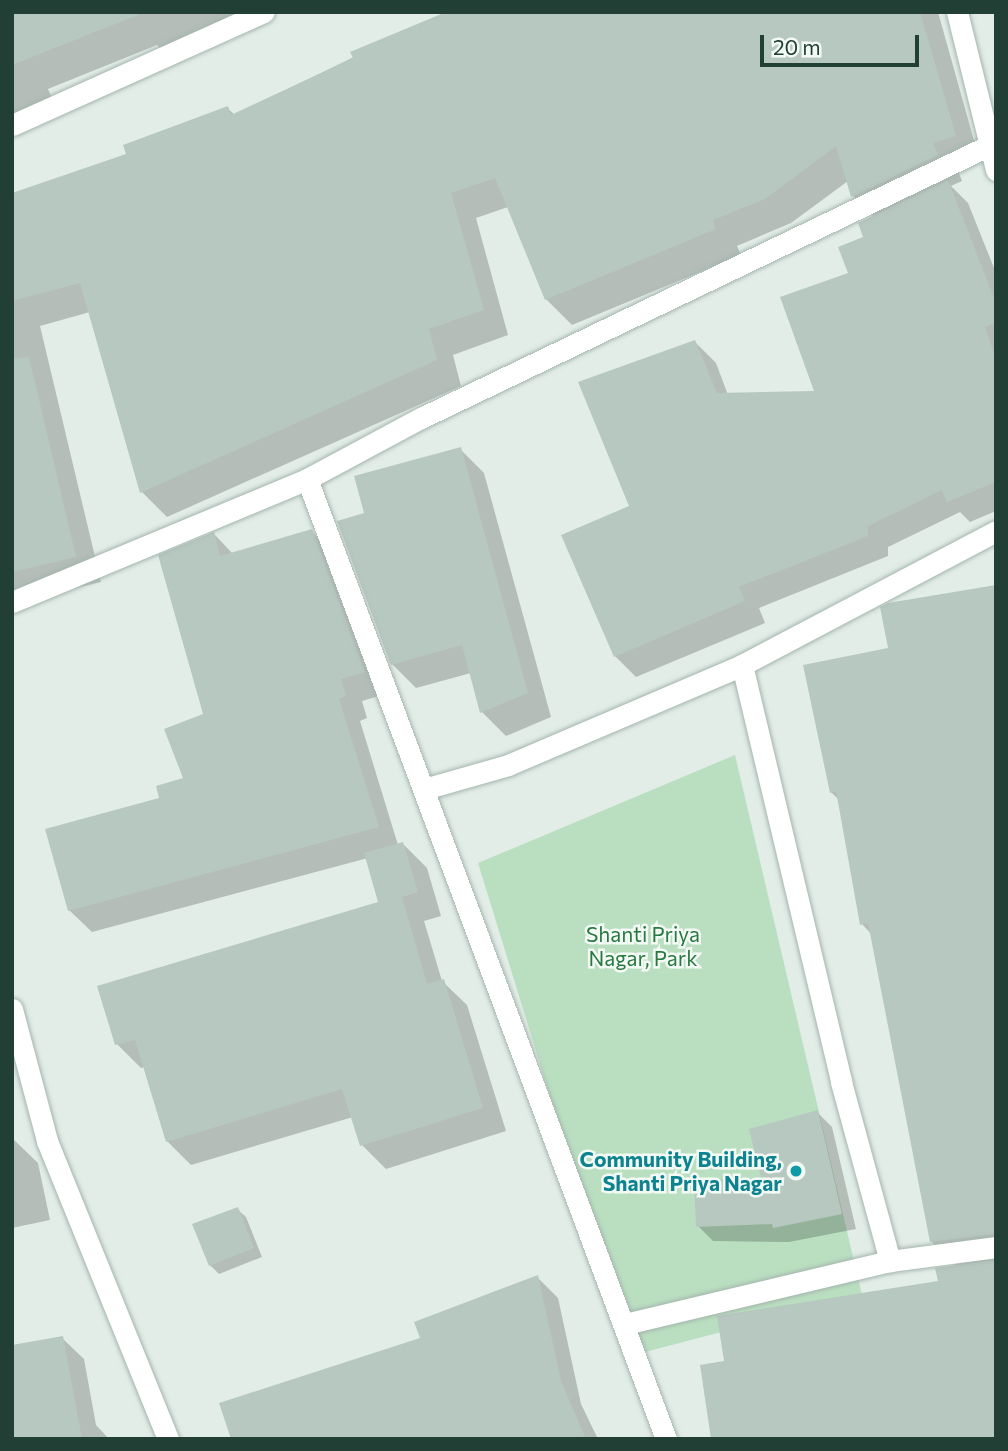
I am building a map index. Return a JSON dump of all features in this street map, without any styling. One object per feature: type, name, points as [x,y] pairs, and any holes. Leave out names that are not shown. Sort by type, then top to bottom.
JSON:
[{"type":"street","points":[[12,125],[264,12]]},
{"type":"street","points":[[957,12],[996,170]]},
{"type":"street","points":[[12,602],[307,479],[421,418],[990,145]]},
{"type":"street","points":[[307,479],[666,1439]]},
{"type":"street","points":[[424,789],[508,765],[742,665],[996,531]]},
{"type":"street","points":[[742,665],[841,1082],[890,1261]]},
{"type":"street","points":[[12,1009],[47,1141],[168,1439]]},
{"type":"street","points":[[625,1324],[890,1261],[996,1247]]},
{"type":"green space","name":"Shanti Priya Nagar, Park","points":[[735,755],[862,1295],[630,1356],[478,863]]},
{"type":"building","points":[[12,12],[138,12],[138,15],[12,65]]},
{"type":"building","points":[[446,12],[920,12],[956,136],[933,143],[938,155],[851,197],[836,146],[765,199],[713,220],[716,229],[545,300],[495,178],[451,193],[484,310],[429,329],[437,360],[140,493],[80,283],[12,301],[12,193],[126,154],[123,145],[228,106],[231,115],[353,58],[350,52]]},
{"type":"building","points":[[948,180],[996,303],[996,323],[985,327],[996,359],[996,482],[947,502],[942,490],[868,526],[868,536],[739,587],[745,601],[614,657],[561,535],[629,506],[578,382],[695,340],[717,393],[814,391],[780,297],[848,273],[838,247],[863,237],[858,223]]},
{"type":"building","points":[[29,357],[76,557],[12,572],[12,359]]},
{"type":"building","points":[[461,447],[528,693],[480,713],[462,645],[391,665],[337,521],[364,513],[354,476]]},
{"type":"building","points":[[312,529],[365,672],[341,679],[346,696],[339,699],[379,827],[68,911],[45,829],[159,798],[156,786],[183,778],[164,729],[203,714],[158,555],[214,532],[220,556]]},
{"type":"building","points":[[996,585],[996,1234],[930,1242],[868,923],[860,925],[836,791],[830,793],[803,665],[888,648],[880,607],[888,603]]},
{"type":"building","points":[[403,842],[418,892],[402,897],[427,984],[444,979],[483,1108],[360,1146],[342,1089],[166,1142],[135,1040],[115,1045],[97,986],[378,902],[364,853]]},
{"type":"building","name":"Community Building, Shanti Priya Nagar","points":[[818,1110],[842,1214],[773,1228],[772,1224],[696,1227],[694,1180],[761,1178],[749,1129]]},
{"type":"building","points":[[238,1207],[254,1248],[209,1266],[192,1224]]},
{"type":"building","points":[[996,1260],[996,1439],[711,1439],[700,1365],[724,1361],[717,1316],[938,1281],[935,1268]]},
{"type":"building","points":[[538,1275],[561,1381],[586,1439],[231,1439],[219,1403],[420,1338],[414,1322]]},
{"type":"building","points":[[63,1336],[82,1439],[12,1439],[12,1345]]},
{"type":"place","name":"Community Building, Shanti Priya Nagar","points":[[796,1171]]}]
